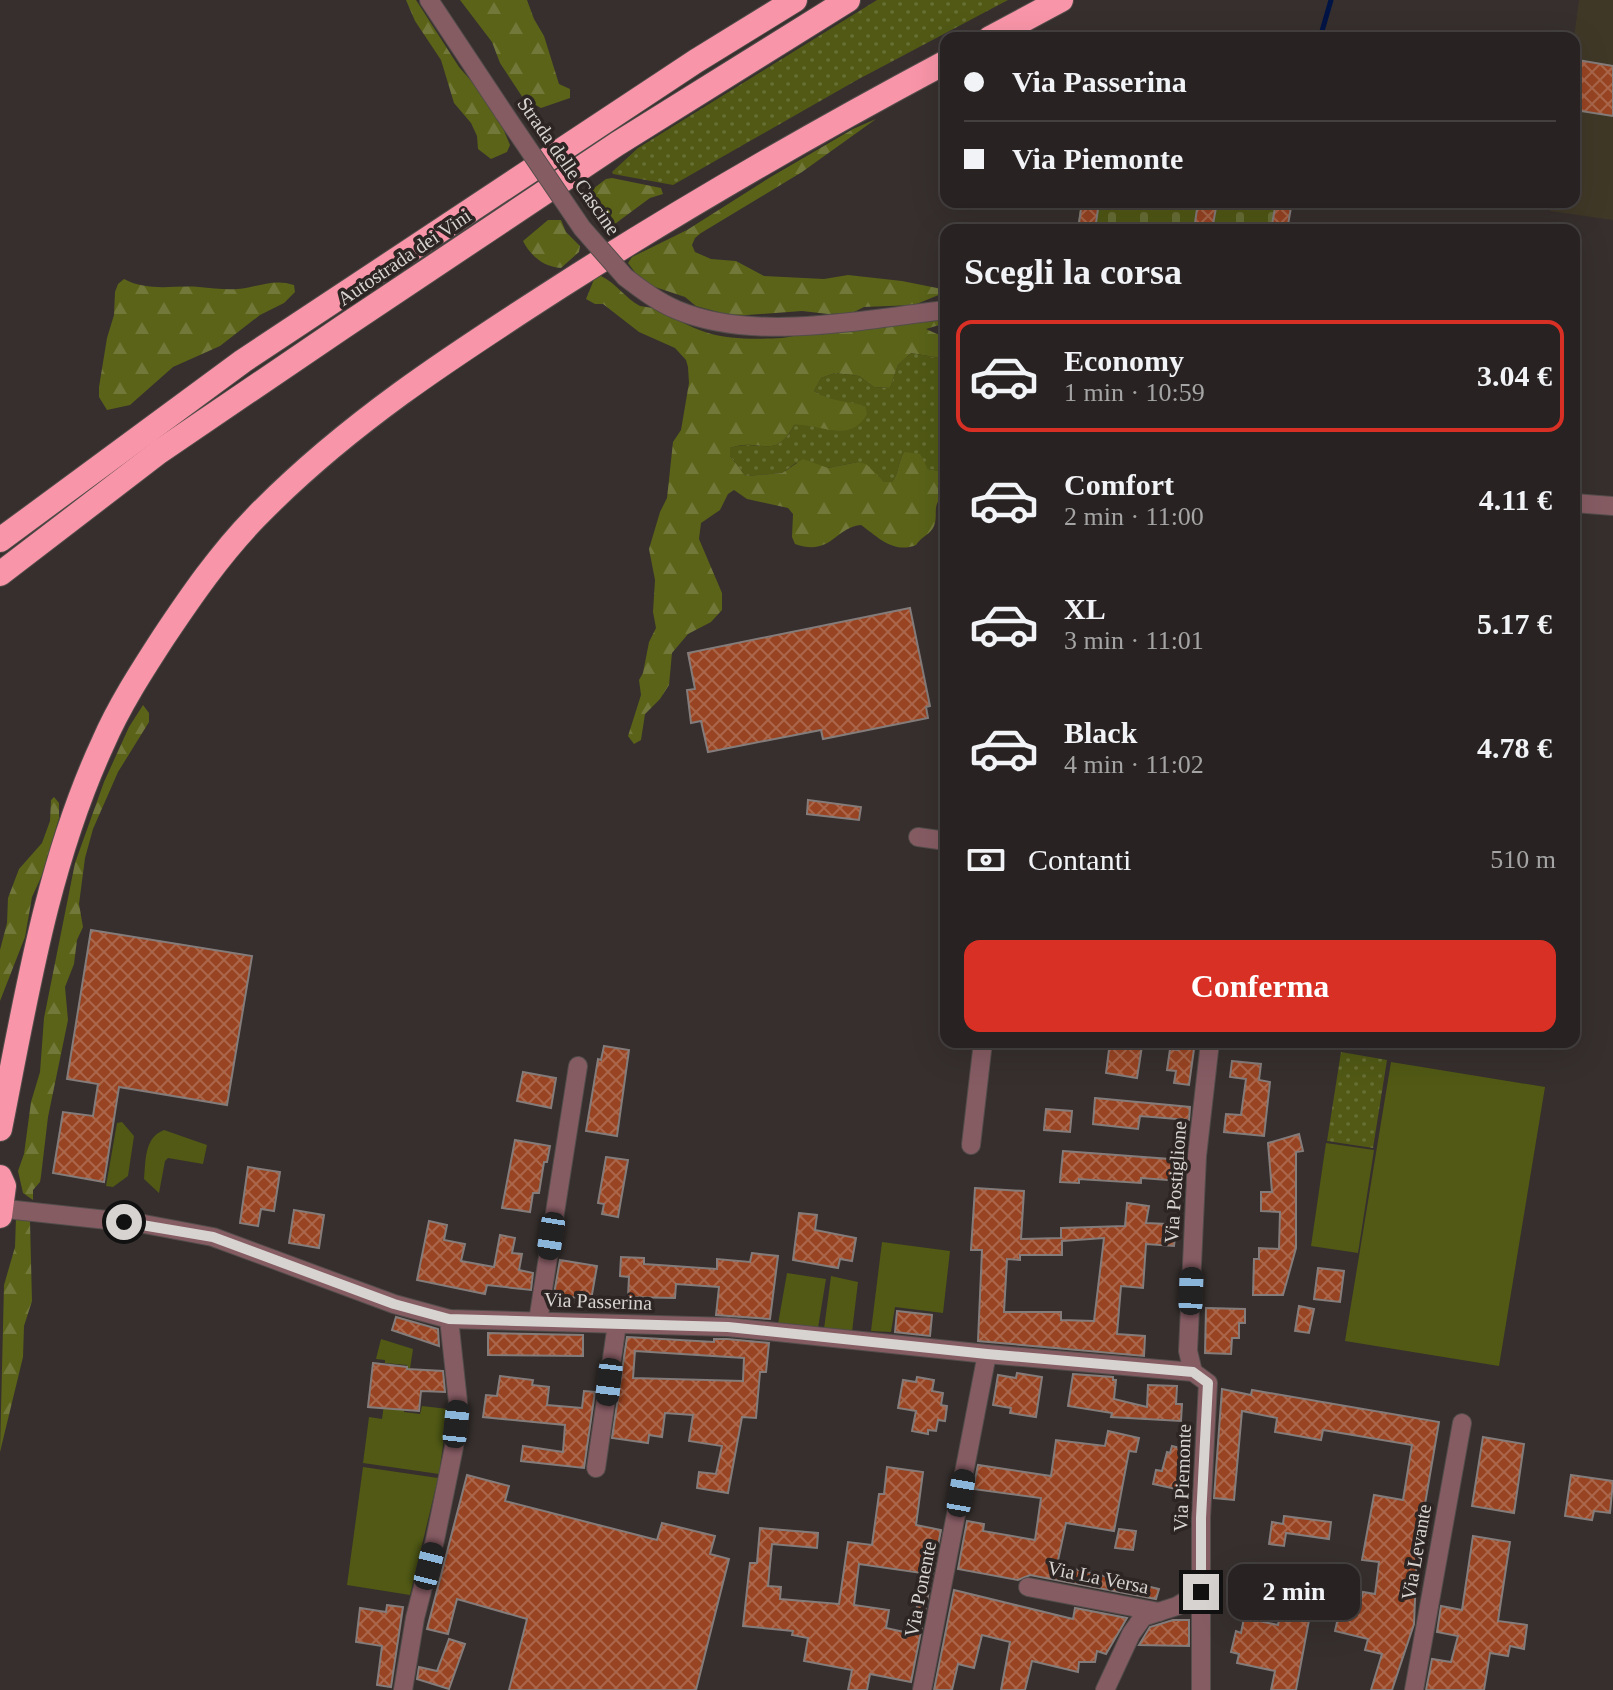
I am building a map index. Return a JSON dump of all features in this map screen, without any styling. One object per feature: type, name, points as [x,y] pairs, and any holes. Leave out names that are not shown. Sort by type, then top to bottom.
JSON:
[{"type":"highway","name":"Autostrada dei Vini","points":[[0,540],[243,361],[696,61],[795,0]]},
{"type":"highway","name":"Autostrada dei Vini","points":[[0,574],[159,452],[617,144],[848,0]]},
{"type":"highway","points":[[1001,32],[1061,0]]},
{"type":"highway","points":[[0,1129],[56,867],[81,794],[104,739],[140,672],[188,601],[233,543],[324,453],[387,402],[451,357],[646,231],[815,132],[940,65]]},
{"type":"highway","points":[[0,590],[159,452]]},
{"type":"highway","points":[[0,1177],[8,1213]]},
{"type":"street","name":"Strada delle Cascine","points":[[429,0],[582,228],[625,277],[661,303],[680,311],[745,324],[810,325],[940,311]]},
{"type":"street","points":[[1580,503],[1613,506]]},
{"type":"street","points":[[918,837],[940,840]]},
{"type":"street","points":[[971,1145],[982,1048]]},
{"type":"street","name":"Via Postiglione","points":[[1193,1372],[1188,1351],[1197,1156],[1209,1048]]},
{"type":"street","points":[[538,1321],[578,1066]]},
{"type":"street","name":"Via Passerina","points":[[8,1213],[144,1224],[213,1237],[394,1304],[449,1319],[728,1327],[1193,1372]]},
{"type":"street","points":[[403,1690],[415,1618],[454,1447],[458,1402],[449,1319]]},
{"type":"street","points":[[596,1468],[617,1324]]},
{"type":"street","name":"Via Ponente","points":[[922,1690],[987,1354]]},
{"type":"street","name":"Via Piemonte","points":[[1193,1372],[1208,1383],[1201,1518],[1201,1690]]},
{"type":"street","name":"Via Levante","points":[[1414,1690],[1462,1423]]},
{"type":"street","name":"Via La Versa","points":[[1028,1587],[1159,1612]]},
{"type":"street","points":[[1105,1690],[1143,1617],[1177,1606],[1201,1592]]},
{"type":"shaded area","points":[[1579,0],[1613,0],[1613,220],[1550,211],[1550,208],[1580,208],[1580,32],[1575,32]]},
{"type":"green space","points":[[406,0],[416,0],[459,67],[494,107],[510,145],[507,152],[491,159],[478,149],[477,136],[471,123],[454,103],[441,60],[415,21]]},
{"type":"green space","points":[[460,0],[527,0],[544,36],[559,84],[570,89],[570,98],[541,108],[523,98],[500,63],[492,42]]},
{"type":"green space","points":[[877,0],[1008,0],[948,32],[940,32],[940,36],[673,185],[613,174],[638,148]]},
{"type":"green space","points":[[876,119],[802,172],[701,233],[692,245],[695,252],[711,259],[736,261],[764,276],[824,279],[848,275],[940,289],[940,294],[914,305],[864,307],[852,313],[802,311],[733,316],[696,306],[685,297],[643,283],[628,263],[632,257],[687,230],[853,129]]},
{"type":"green space","points":[[612,178],[661,188],[663,194],[650,198],[608,229],[599,221],[585,195]]},
{"type":"green space","points":[[1080,208],[1291,208],[1289,224],[1078,224]]},
{"type":"green space","points":[[548,220],[561,220],[566,232],[580,246],[579,252],[561,268],[538,259],[523,241]]},
{"type":"green space","points":[[601,276],[640,306],[652,308],[701,331],[726,337],[782,338],[940,320],[940,325],[926,329],[940,335],[940,358],[911,353],[898,365],[890,388],[874,387],[859,376],[835,373],[821,378],[814,391],[820,395],[865,406],[867,414],[852,429],[843,431],[794,425],[780,443],[773,446],[741,445],[730,448],[730,456],[746,476],[782,473],[803,459],[828,468],[858,462],[866,464],[884,482],[892,482],[904,452],[920,454],[928,469],[940,471],[940,500],[933,529],[916,545],[908,547],[886,543],[861,525],[852,527],[825,544],[807,547],[795,544],[792,537],[793,514],[788,508],[747,499],[734,490],[728,494],[720,510],[701,523],[699,539],[722,593],[722,610],[711,622],[688,634],[672,653],[669,685],[645,714],[641,740],[634,744],[628,736],[641,695],[639,680],[656,628],[653,612],[655,580],[649,549],[667,498],[673,442],[681,430],[689,383],[688,367],[675,348],[639,332],[603,304],[586,299],[595,277]]},
{"type":"green space","points":[[124,279],[151,287],[228,289],[280,282],[294,285],[295,292],[284,303],[260,315],[220,346],[173,367],[130,405],[107,410],[99,397],[99,387],[114,315],[115,292]]},
{"type":"green space","points":[[911,353],[940,358],[940,471],[928,469],[923,462],[904,452],[892,482],[884,482],[858,462],[828,468],[796,463],[782,473],[746,476],[730,456],[730,448],[741,445],[774,446],[787,436],[794,425],[865,406],[830,400],[814,391],[821,378],[835,373],[859,376],[874,387],[890,388],[898,365]]},
{"type":"green space","points":[[143,705],[149,713],[149,722],[118,772],[93,829],[85,858],[79,904],[83,927],[65,987],[68,1020],[48,1117],[40,1182],[33,1190],[33,1200],[23,1193],[18,1171],[40,1072],[44,1018],[75,863],[104,782],[129,727]]},
{"type":"green space","points":[[54,797],[59,803],[59,818],[43,873],[32,897],[25,937],[0,1001],[0,950],[7,923],[8,898],[19,869],[42,843]]},
{"type":"green space","points":[[1341,1052],[1387,1060],[1373,1148],[1327,1141]]},
{"type":"green space","points":[[1391,1062],[1545,1087],[1499,1366],[1345,1341]]},
{"type":"green space","points":[[122,1122],[134,1136],[128,1176],[113,1187],[106,1186],[117,1123]]},
{"type":"green space","points":[[164,1130],[207,1145],[203,1164],[168,1158],[165,1161],[159,1193],[144,1179],[149,1144]]},
{"type":"green space","points":[[1326,1143],[1374,1150],[1358,1253],[1311,1246]]},
{"type":"green space","points":[[16,1217],[30,1221],[32,1301],[24,1326],[23,1357],[0,1452],[4,1285],[15,1247]]},
{"type":"green space","points":[[882,1242],[950,1251],[943,1313],[895,1307],[891,1332],[871,1331]]},
{"type":"green space","points":[[787,1273],[826,1279],[818,1328],[778,1324]]},
{"type":"green space","points":[[831,1276],[858,1282],[852,1332],[824,1329]]},
{"type":"green space","points":[[381,1339],[413,1349],[408,1382],[407,1365],[376,1359]]},
{"type":"green space","points":[[385,1397],[405,1399],[404,1412],[420,1414],[422,1406],[448,1409],[439,1474],[363,1463],[369,1417],[382,1419]]},
{"type":"green space","points":[[363,1467],[438,1478],[410,1595],[347,1585]]},
{"type":"building","points":[[1580,60],[1613,66],[1613,116],[1580,111]]},
{"type":"building","points":[[1081,208],[1098,208],[1096,224],[1079,224]]},
{"type":"building","points":[[1197,208],[1216,208],[1213,224],[1195,224]]},
{"type":"building","points":[[1275,208],[1291,208],[1288,224],[1272,224]]},
{"type":"building","points":[[910,608],[930,706],[926,707],[928,718],[823,739],[821,730],[708,752],[701,721],[691,723],[687,690],[695,689],[688,653]]},
{"type":"building","points":[[808,800],[861,807],[859,820],[807,814]]},
{"type":"building","points":[[91,930],[252,956],[227,1105],[119,1087],[104,1182],[53,1173],[63,1112],[93,1116],[98,1084],[67,1079]]},
{"type":"building","points":[[604,1046],[629,1050],[617,1136],[586,1131],[598,1059],[601,1060]]},
{"type":"building","points":[[1109,1048],[1142,1048],[1137,1078],[1106,1073]]},
{"type":"building","points":[[1194,1048],[1189,1085],[1174,1083],[1176,1071],[1167,1070],[1170,1049]]},
{"type":"building","points":[[1232,1061],[1261,1064],[1259,1080],[1270,1082],[1264,1136],[1224,1132],[1226,1114],[1241,1115],[1246,1079],[1230,1077]]},
{"type":"building","points":[[523,1072],[556,1078],[551,1108],[517,1101]]},
{"type":"building","points":[[1095,1098],[1190,1107],[1189,1120],[1140,1116],[1138,1129],[1093,1124]]},
{"type":"building","points":[[1046,1109],[1072,1111],[1070,1132],[1044,1130]]},
{"type":"building","points":[[1299,1134],[1303,1151],[1296,1152],[1296,1248],[1283,1295],[1253,1295],[1254,1259],[1259,1259],[1259,1248],[1279,1249],[1280,1212],[1261,1211],[1261,1192],[1272,1192],[1268,1143]]},
{"type":"building","points":[[515,1140],[550,1146],[539,1193],[533,1193],[530,1212],[502,1208]]},
{"type":"building","points":[[1063,1151],[1183,1160],[1181,1181],[1141,1178],[1141,1183],[1079,1179],[1079,1183],[1060,1182]]},
{"type":"building","points":[[606,1157],[628,1160],[618,1217],[602,1214],[604,1204],[598,1203]]},
{"type":"building","points":[[248,1167],[280,1172],[274,1211],[261,1209],[258,1226],[240,1223]]},
{"type":"building","points":[[975,1188],[1024,1191],[1021,1239],[1061,1238],[1061,1228],[1125,1226],[1127,1203],[1149,1206],[1146,1223],[1167,1224],[1167,1228],[1176,1229],[1174,1246],[1146,1244],[1143,1288],[1121,1286],[1117,1334],[1145,1336],[1144,1356],[978,1341],[982,1250],[971,1250]],"holes":[[[1104,1238],[1094,1321],[1061,1320],[1061,1312],[1004,1312],[1007,1259],[1020,1260],[1020,1255],[1062,1255],[1062,1241]]]},
{"type":"building","points":[[294,1210],[324,1215],[319,1248],[289,1243]]},
{"type":"building","points":[[799,1213],[817,1215],[815,1230],[856,1238],[852,1261],[840,1259],[838,1268],[793,1260]]},
{"type":"building","points":[[429,1221],[447,1225],[444,1240],[465,1244],[461,1261],[494,1267],[500,1235],[515,1238],[512,1253],[522,1254],[519,1270],[533,1273],[531,1290],[487,1285],[485,1294],[417,1280]]},
{"type":"building","points":[[752,1253],[778,1256],[770,1319],[716,1315],[719,1287],[676,1284],[675,1298],[628,1297],[629,1277],[620,1276],[621,1257],[644,1258],[644,1264],[717,1269],[717,1259],[750,1262]]},
{"type":"building","points":[[560,1260],[597,1266],[591,1300],[554,1294]]},
{"type":"building","points":[[1318,1268],[1344,1271],[1340,1302],[1314,1299]]},
{"type":"building","points":[[1299,1306],[1314,1309],[1309,1333],[1295,1331]]},
{"type":"building","points":[[1206,1308],[1245,1309],[1245,1323],[1239,1323],[1239,1338],[1232,1338],[1231,1354],[1205,1353]]},
{"type":"building","points":[[897,1311],[932,1315],[930,1336],[895,1332]]},
{"type":"building","points":[[396,1317],[438,1329],[439,1346],[392,1330]]},
{"type":"building","points":[[488,1333],[583,1335],[583,1356],[488,1355]]},
{"type":"building","points":[[627,1337],[769,1343],[766,1372],[760,1372],[756,1418],[742,1417],[728,1493],[697,1488],[699,1472],[716,1474],[722,1446],[689,1441],[693,1415],[665,1413],[662,1437],[649,1435],[648,1443],[612,1438]],"holes":[[[635,1351],[744,1358],[743,1381],[633,1378]]]},
{"type":"building","points":[[373,1363],[443,1371],[445,1392],[421,1391],[419,1411],[368,1407]]},
{"type":"building","points":[[1017,1373],[1042,1377],[1036,1417],[1010,1413],[1011,1408],[993,1405],[998,1375],[1016,1378]]},
{"type":"building","points":[[1073,1374],[1113,1377],[1116,1380],[1114,1399],[1147,1407],[1148,1385],[1177,1386],[1176,1404],[1182,1404],[1181,1421],[1111,1417],[1112,1413],[1068,1406]]},
{"type":"building","points":[[500,1376],[533,1380],[532,1385],[549,1387],[547,1405],[582,1408],[584,1391],[595,1392],[584,1468],[521,1461],[523,1446],[563,1452],[565,1425],[483,1417],[486,1395],[497,1396]]},
{"type":"building","points":[[917,1377],[934,1380],[932,1391],[943,1393],[941,1405],[947,1406],[945,1421],[938,1420],[936,1431],[928,1430],[928,1434],[912,1431],[916,1411],[898,1408],[903,1380],[916,1382]]},
{"type":"building","points":[[1222,1389],[1251,1395],[1252,1390],[1439,1422],[1417,1551],[1414,1624],[1392,1690],[1371,1690],[1382,1654],[1365,1650],[1368,1639],[1335,1631],[1340,1609],[1312,1604],[1296,1690],[1271,1690],[1275,1671],[1237,1663],[1239,1654],[1231,1652],[1236,1631],[1241,1633],[1244,1618],[1278,1625],[1284,1597],[1255,1591],[1260,1566],[1330,1579],[1327,1590],[1362,1596],[1363,1592],[1375,1594],[1379,1562],[1362,1560],[1374,1495],[1403,1500],[1412,1445],[1323,1430],[1321,1440],[1275,1432],[1277,1418],[1242,1411],[1234,1500],[1214,1498]]},
{"type":"building","points":[[1108,1431],[1139,1438],[1136,1452],[1129,1451],[1114,1531],[1066,1523],[1057,1565],[1159,1589],[1156,1599],[1030,1575],[1018,1580],[958,1569],[967,1521],[984,1524],[983,1531],[1035,1540],[1041,1498],[973,1489],[978,1465],[1051,1476],[1056,1440],[1105,1446]]},
{"type":"building","points":[[1483,1437],[1524,1444],[1514,1513],[1472,1506]]},
{"type":"building","points":[[1172,1446],[1192,1451],[1190,1492],[1153,1484],[1156,1470],[1162,1471],[1167,1452],[1170,1453]]},
{"type":"building","points":[[887,1467],[923,1472],[916,1525],[941,1530],[911,1682],[870,1674],[867,1690],[848,1690],[852,1670],[804,1661],[808,1638],[792,1635],[793,1631],[743,1626],[750,1563],[757,1563],[760,1528],[818,1533],[817,1548],[772,1544],[768,1586],[781,1587],[780,1599],[839,1604],[848,1542],[872,1545],[879,1494],[884,1494]],"holes":[[[859,1564],[922,1573],[913,1634],[886,1628],[889,1610],[854,1605]]]},
{"type":"building","points":[[467,1475],[509,1486],[505,1501],[657,1540],[662,1523],[715,1536],[710,1554],[729,1559],[696,1690],[509,1690],[527,1619],[457,1599],[448,1634],[427,1629]]},
{"type":"building","points":[[1571,1475],[1613,1481],[1610,1513],[1594,1511],[1592,1520],[1565,1516]]},
{"type":"building","points":[[1284,1516],[1331,1522],[1329,1539],[1286,1533],[1284,1546],[1269,1544],[1272,1522],[1283,1524]]},
{"type":"building","points":[[1119,1529],[1136,1531],[1133,1550],[1115,1548]]},
{"type":"building","points":[[1473,1536],[1510,1542],[1498,1621],[1527,1625],[1524,1649],[1510,1646],[1508,1656],[1490,1653],[1484,1690],[1426,1690],[1432,1659],[1451,1662],[1458,1636],[1437,1632],[1441,1606],[1462,1610]]},
{"type":"building","points":[[954,1590],[1073,1619],[1075,1608],[1127,1618],[1106,1654],[1097,1651],[1095,1662],[1079,1662],[1078,1672],[1032,1661],[1025,1690],[1001,1690],[1010,1642],[982,1635],[974,1668],[958,1664],[952,1690],[934,1690]]},
{"type":"building","points":[[387,1605],[403,1607],[391,1687],[377,1685],[382,1646],[356,1642],[360,1608],[386,1612]]},
{"type":"building","points":[[1173,1620],[1189,1620],[1189,1646],[1139,1645],[1150,1627]]},
{"type":"building","points":[[449,1639],[465,1644],[449,1689],[417,1679],[419,1667],[437,1671]]},
{"type":"waterway","points":[[1322,32],[1331,0]]},
{"type":"route","points":[[124,1222],[213,1237],[394,1304],[449,1319],[728,1327],[1193,1372],[1208,1383],[1201,1518],[1201,1592]]}]
